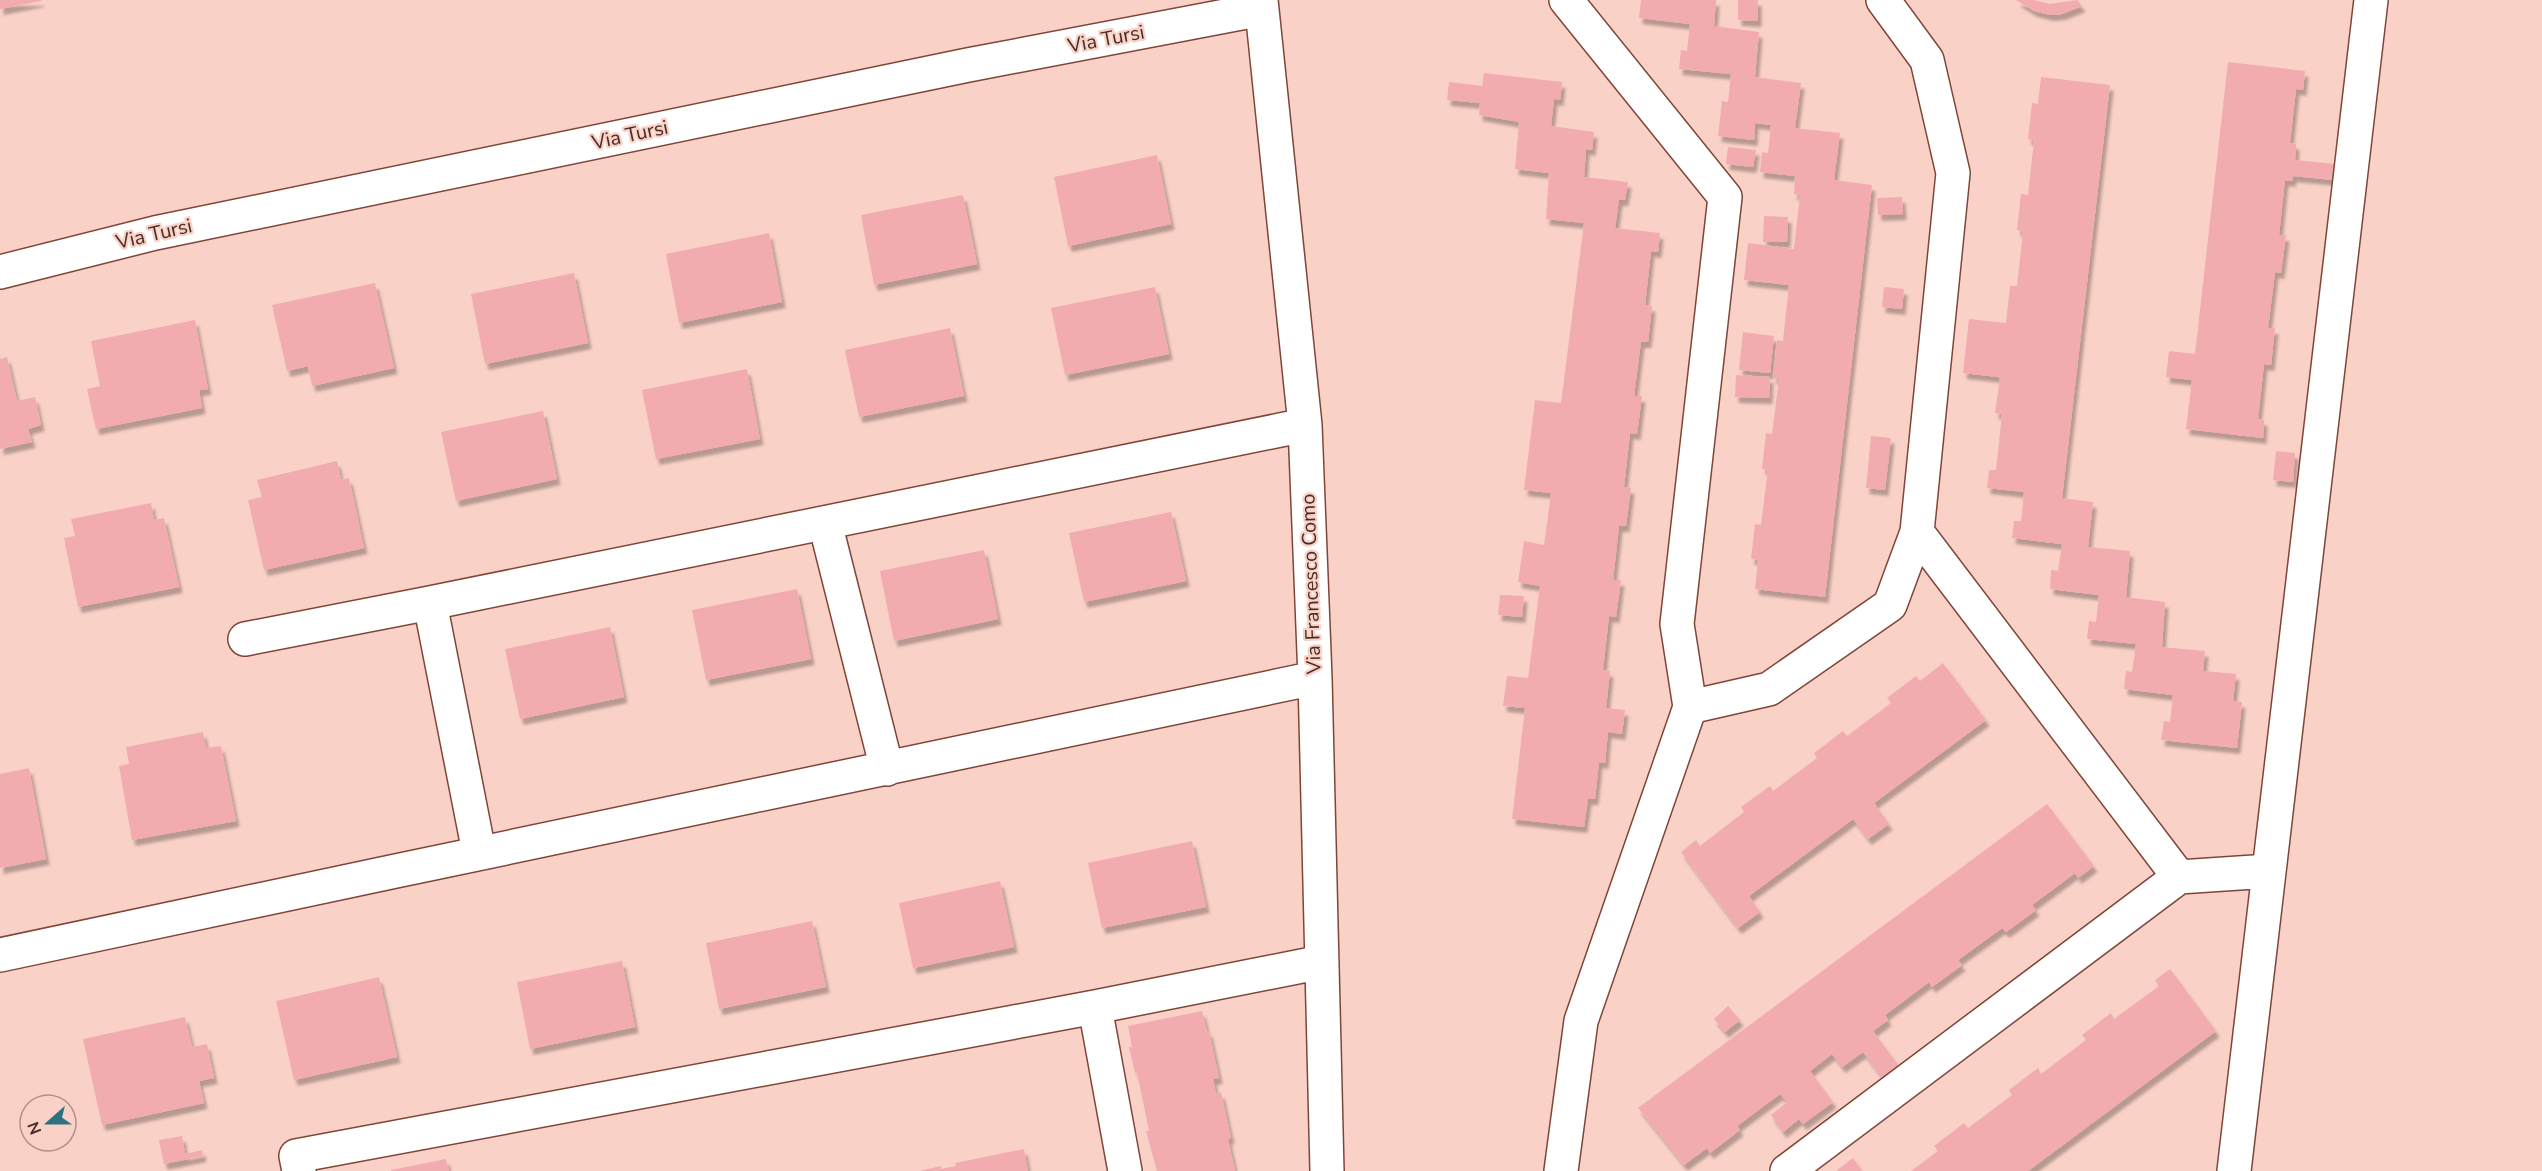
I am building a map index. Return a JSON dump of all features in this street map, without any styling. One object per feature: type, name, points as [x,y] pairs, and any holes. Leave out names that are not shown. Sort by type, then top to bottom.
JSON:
[{"type":"street","points":[[1561,1171],[1581,1022],[1690,707],[1677,624],[1725,196],[1566,0]]},
{"type":"street","points":[[1690,707],[1768,689],[1890,605],[1917,532],[1953,173],[1927,60],[1883,0]]},
{"type":"street","points":[[2234,1171],[2371,0]]},
{"type":"street","name":"Via Tursi","points":[[0,273],[155,233],[1262,5]]},
{"type":"street","name":"Via Francesco Como","points":[[1262,5],[1305,425],[1315,678],[1328,1171]]},
{"type":"street","points":[[245,639],[1305,425]]},
{"type":"street","points":[[825,523],[886,769]]},
{"type":"street","points":[[1917,532],[2179,877]]},
{"type":"street","points":[[430,603],[479,852]]},
{"type":"street","points":[[0,955],[479,852],[1315,678]]},
{"type":"street","points":[[1787,1171],[2179,877],[2269,871]]},
{"type":"street","points":[[299,1171],[296,1156],[1095,1007],[1322,962]]},
{"type":"street","points":[[1095,1007],[1125,1171]]},
{"type":"building","points":[[0,0],[41,0],[41,1],[0,9]]},
{"type":"building","points":[[1641,0],[1716,0],[1714,26],[1759,32],[1755,77],[1801,83],[1795,128],[1840,133],[1834,180],[1872,185],[1825,597],[1755,589],[1758,560],[1751,559],[1755,524],[1761,525],[1768,469],[1762,469],[1766,433],[1772,434],[1779,378],[1773,378],[1777,340],[1783,341],[1789,285],[1744,280],[1748,243],[1794,249],[1800,195],[1794,194],[1795,176],[1760,172],[1762,152],[1768,153],[1771,125],[1755,123],[1754,140],[1718,136],[1722,101],[1728,102],[1731,74],[1679,69],[1681,50],[1687,51],[1690,24],[1639,18]]},
{"type":"building","points":[[1738,0],[1758,0],[1758,21],[1738,20]]},
{"type":"building","points":[[2016,0],[2034,0],[2050,4],[2077,0],[2082,6],[2062,14],[2050,15],[2034,11]]},
{"type":"building","points":[[2228,62],[2305,71],[2303,90],[2296,89],[2290,143],[2296,144],[2295,160],[2335,164],[2333,180],[2293,176],[2292,181],[2285,180],[2279,235],[2286,235],[2281,273],[2275,272],[2268,328],[2275,328],[2271,365],[2264,364],[2258,419],[2264,420],[2263,438],[2186,429],[2192,380],[2166,377],[2169,351],[2195,354]]},
{"type":"building","points":[[1484,73],[1562,82],[1560,100],[1554,99],[1551,126],[1594,132],[1592,150],[1586,149],[1584,177],[1628,182],[1625,200],[1619,200],[1615,228],[1660,233],[1658,252],[1651,251],[1645,305],[1652,306],[1648,342],[1641,342],[1634,396],[1642,396],[1637,434],[1630,433],[1624,487],[1631,488],[1626,526],[1619,526],[1613,580],[1621,580],[1616,617],[1609,616],[1603,670],[1610,671],[1606,708],[1625,710],[1622,734],[1608,732],[1605,763],[1599,762],[1595,799],[1588,799],[1584,827],[1512,819],[1525,708],[1503,706],[1507,676],[1528,678],[1540,586],[1518,582],[1524,541],[1544,545],[1551,493],[1524,490],[1535,400],[1561,403],[1584,223],[1546,219],[1549,173],[1515,169],[1519,122],[1479,115],[1480,103],[1447,100],[1449,82],[1482,86]]},
{"type":"building","points":[[2041,77],[2110,85],[2062,498],[2093,502],[2088,547],[2130,551],[2126,597],[2165,602],[2162,647],[2205,651],[2202,681],[2204,671],[2236,674],[2233,701],[2242,702],[2237,748],[2161,740],[2164,721],[2170,722],[2173,695],[2124,689],[2126,671],[2132,672],[2136,644],[2087,639],[2089,621],[2096,622],[2099,595],[2050,589],[2051,570],[2058,571],[2062,544],[2012,538],[2014,521],[2021,521],[2024,492],[1987,488],[1989,470],[1996,470],[2002,414],[1995,413],[2000,378],[2007,378],[1963,373],[1969,319],[2006,323],[2010,286],[2017,286],[2023,231],[2017,230],[2021,194],[2028,195],[2034,140],[2028,139],[2032,103],[2038,104]]},
{"type":"building","points":[[1728,147],[1756,150],[1753,167],[1726,164]]},
{"type":"building","points":[[1157,155],[1171,224],[1068,246],[1054,177]]},
{"type":"building","points":[[963,195],[977,264],[874,285],[861,215]]},
{"type":"building","points":[[1902,197],[1903,214],[1878,215],[1877,198]]},
{"type":"building","points":[[1764,216],[1788,217],[1787,242],[1763,242]]},
{"type":"building","points":[[769,233],[782,302],[679,323],[666,254]]},
{"type":"building","points":[[574,273],[588,343],[485,364],[471,294]]},
{"type":"building","points":[[375,283],[394,368],[312,386],[308,366],[287,371],[272,305]]},
{"type":"building","points":[[1155,287],[1169,354],[1065,375],[1051,308]]},
{"type":"building","points":[[1884,287],[1904,289],[1902,309],[1882,307]]},
{"type":"building","points":[[195,320],[208,389],[199,390],[202,408],[96,429],[87,389],[100,386],[91,341]]},
{"type":"building","points":[[950,328],[964,396],[859,417],[845,350]]},
{"type":"building","points":[[1743,332],[1774,336],[1770,373],[1739,370]]},
{"type":"building","points":[[7,357],[17,401],[35,397],[41,425],[28,429],[32,442],[0,449],[0,359]]},
{"type":"building","points":[[747,369],[760,439],[656,459],[642,390]]},
{"type":"building","points":[[1736,375],[1770,377],[1769,398],[1735,397]]},
{"type":"building","points":[[543,411],[557,479],[456,501],[441,432]]},
{"type":"building","points":[[1871,436],[1891,438],[1885,490],[1866,488]]},
{"type":"building","points":[[2276,451],[2295,453],[2293,482],[2273,480]]},
{"type":"building","points":[[337,461],[341,480],[349,478],[364,548],[264,570],[248,500],[262,497],[257,480]]},
{"type":"building","points":[[151,503],[154,520],[164,518],[179,587],[78,607],[64,538],[75,536],[71,519]]},
{"type":"building","points":[[1171,512],[1186,581],[1084,602],[1069,533]]},
{"type":"building","points":[[984,550],[998,619],[894,641],[880,571]]},
{"type":"building","points":[[797,589],[811,659],[706,680],[692,610]]},
{"type":"building","points":[[1500,595],[1524,596],[1522,617],[1498,615]]},
{"type":"building","points":[[610,627],[624,697],[520,719],[505,649]]},
{"type":"building","points":[[1943,663],[1986,720],[1874,803],[1889,824],[1868,839],[1853,819],[1749,896],[1760,912],[1738,928],[1681,852],[1696,840],[1700,846],[1744,812],[1741,807],[1770,786],[1773,791],[1817,758],[1814,753],[1843,731],[1847,736],[1891,703],[1887,698],[1916,676],[1920,681]]},
{"type":"building","points":[[203,732],[206,748],[221,746],[236,821],[132,840],[119,766],[129,764],[126,747]]},
{"type":"building","points":[[29,768],[46,859],[0,868],[0,774]]},
{"type":"building","points":[[2047,804],[2094,866],[2078,878],[2075,873],[2032,905],[2036,910],[2006,932],[2002,928],[1958,960],[1962,965],[1932,987],[1929,982],[1885,1015],[1888,1020],[1873,1031],[1899,1066],[1883,1078],[1863,1052],[1842,1067],[1832,1054],[1810,1071],[1833,1102],[1803,1124],[1799,1119],[1783,1132],[1771,1115],[1787,1102],[1780,1094],[1737,1126],[1740,1130],[1710,1153],[1707,1148],[1684,1165],[1638,1108]]},
{"type":"building","points":[[1192,841],[1206,907],[1102,928],[1088,863]]},
{"type":"building","points":[[1000,881],[1014,947],[913,968],[899,903]]},
{"type":"building","points":[[812,921],[826,987],[719,1009],[706,943]]},
{"type":"building","points":[[622,961],[635,1027],[530,1049],[517,982]]},
{"type":"building","points":[[2170,969],[2216,1031],[2028,1171],[1911,1171],[1938,1151],[1934,1146],[1964,1123],[1968,1128],[2012,1095],[2009,1090],[2038,1068],[2041,1074],[2086,1040],[2082,1035],[2111,1013],[2114,1019],[2159,986],[2155,980]]},
{"type":"building","points":[[379,977],[397,1057],[294,1080],[276,1001]]},
{"type":"building","points":[[1728,1006],[1740,1020],[1725,1032],[1714,1019]]},
{"type":"building","points":[[1202,1011],[1207,1032],[1209,1031],[1219,1078],[1213,1079],[1216,1094],[1221,1092],[1231,1138],[1228,1139],[1235,1171],[1157,1171],[1146,1131],[1149,1131],[1137,1072],[1135,1073],[1129,1047],[1132,1047],[1128,1026]]},
{"type":"building","points":[[185,1017],[192,1047],[207,1044],[214,1078],[199,1081],[204,1103],[102,1125],[83,1039]]},
{"type":"building","points":[[182,1136],[185,1154],[202,1150],[203,1156],[164,1164],[159,1140]]},
{"type":"building","points":[[1024,1149],[1028,1171],[919,1171],[941,1166],[941,1169],[956,1166],[955,1163]]},
{"type":"building","points":[[1853,1158],[1862,1171],[1837,1170]]},
{"type":"building","points":[[446,1159],[449,1171],[391,1171],[391,1170]]}]
